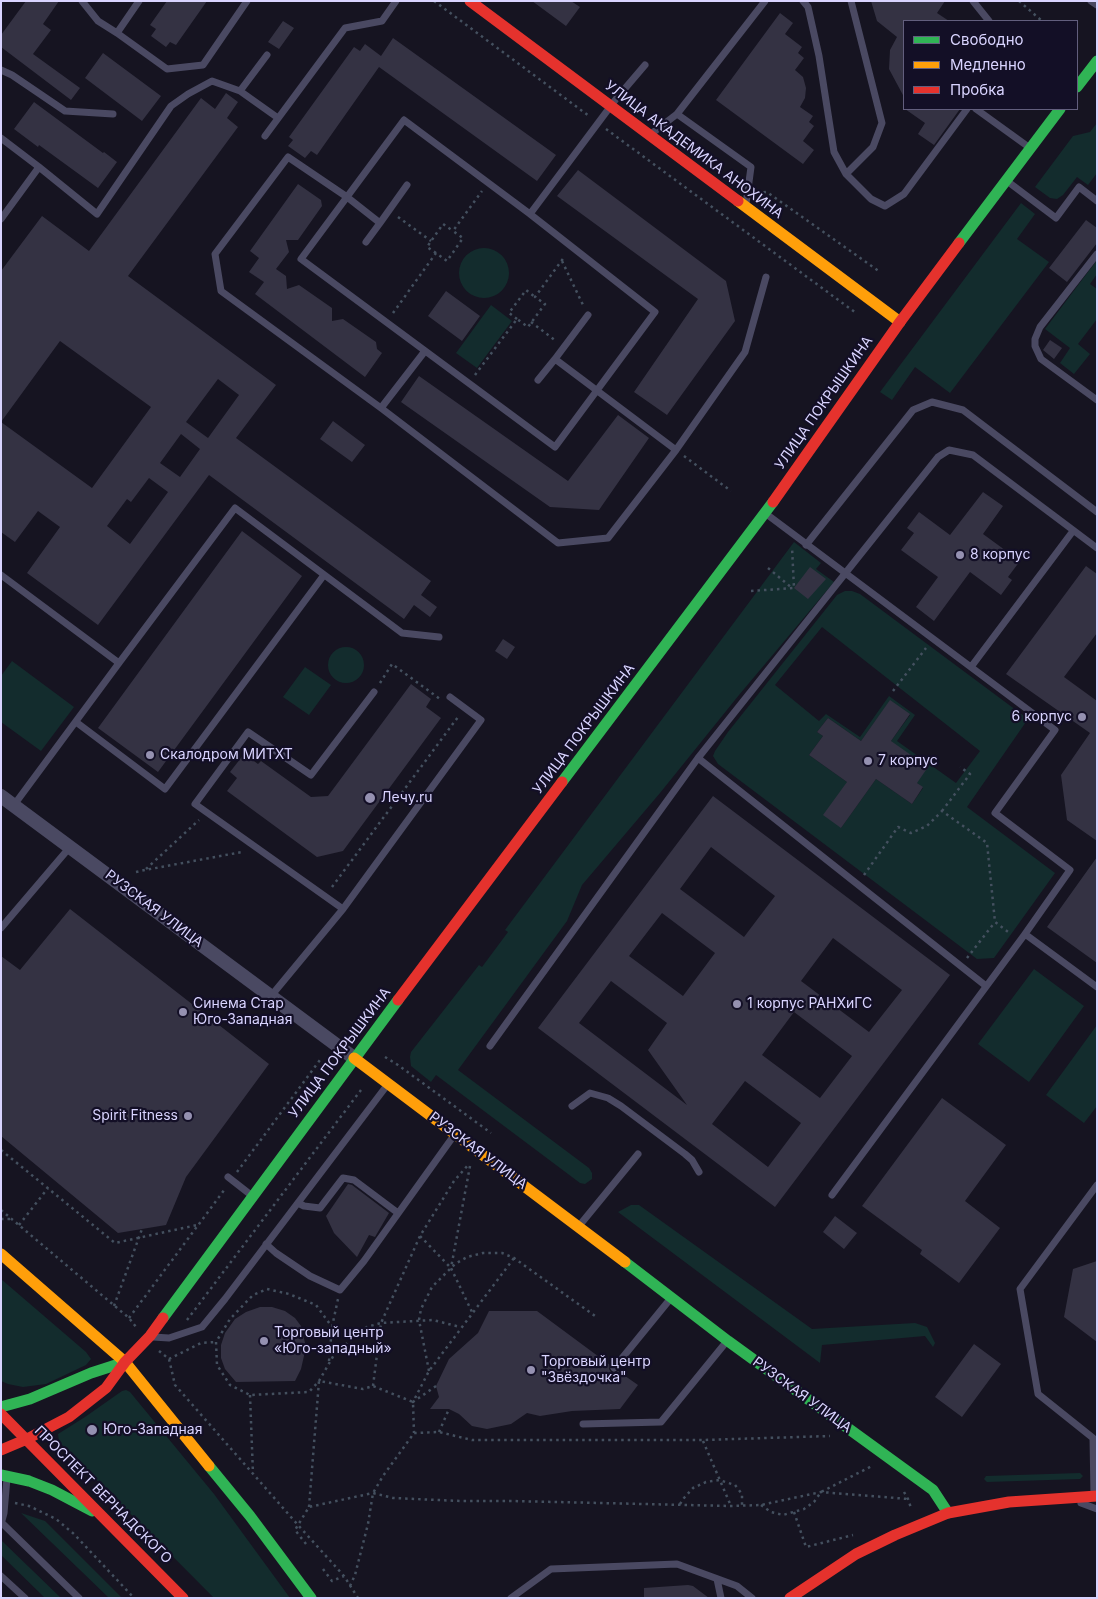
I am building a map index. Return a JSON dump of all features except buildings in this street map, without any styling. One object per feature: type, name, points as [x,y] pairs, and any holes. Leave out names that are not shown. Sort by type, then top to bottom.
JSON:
[{"type":"main road","name":"УЛИЦА АКАДЕМИКА АНОХИНА","points":[[470,1],[900,322]]},
{"type":"main road","points":[[1078,86],[1097,61]]},
{"type":"main road","name":"УЛИЦА ПОКРЫШКИНА","points":[[1,1450],[69,1417],[106,1388],[125,1362],[149,1338],[354,1058],[765,513],[900,322],[1059,110]]},
{"type":"main road","name":"РУЗСКАЯ УЛИЦА","points":[[354,1058],[728,1341],[933,1490],[948,1513]]},
{"type":"main road","points":[[1,1254],[125,1362],[250,1516],[311,1598]]},
{"type":"main road","points":[[1,1407],[30,1398],[90,1372],[125,1362]]},
{"type":"main road","name":"ПРОСПЕКТ ВЕРНАДСКОГО","points":[[1,1414],[183,1598]]},
{"type":"main road","points":[[4,1475],[29,1481],[52,1490],[106,1519]]},
{"type":"main road","points":[[790,1598],[856,1554],[948,1513],[1008,1502],[1096,1496]]},
{"type":"street","name":"РУЗСКАЯ УЛИЦА","points":[[1,796],[354,1058]]},
{"type":"lane","points":[[82,1],[98,21],[166,69],[203,65],[247,1]]},
{"type":"lane","points":[[116,34],[139,1]]},
{"type":"lane","points":[[265,136],[345,28],[382,21],[396,1]]},
{"type":"lane","points":[[649,135],[677,114],[765,1]]},
{"type":"lane","points":[[803,1],[808,7],[819,56],[834,152],[846,174],[871,200],[885,206],[904,194],[966,110]]},
{"type":"lane","points":[[846,174],[873,147],[882,123],[851,1]]},
{"type":"lane","points":[[973,1],[988,20]]},
{"type":"lane","points":[[1092,1],[1097,5]]},
{"type":"lane","points":[[240,91],[267,55]]},
{"type":"lane","points":[[530,214],[611,106],[645,65]]},
{"type":"lane","points":[[1,70],[12,75],[65,111],[113,114]]},
{"type":"lane","points":[[1,138],[98,214],[172,106],[212,80],[240,91],[278,118]]},
{"type":"lane","points":[[977,110],[1031,148]]},
{"type":"lane","points":[[677,114],[752,167],[746,207]]},
{"type":"lane","points":[[404,120],[530,214],[656,312],[555,446],[302,259],[404,120]]},
{"type":"lane","points":[[380,223],[347,197],[288,157],[215,254],[221,290],[381,408],[558,543],[608,538],[676,450],[745,352],[766,276]]},
{"type":"lane","points":[[1,219],[39,167]]},
{"type":"lane","points":[[1006,181],[1056,218],[1079,187],[1097,201]]},
{"type":"lane","points":[[366,242],[406,184]]},
{"type":"lane","points":[[1097,254],[1040,327],[1034,339],[1041,359],[1097,400]]},
{"type":"lane","points":[[538,380],[588,315]]},
{"type":"lane","points":[[381,408],[425,351]]},
{"type":"lane","points":[[555,359],[676,450]]},
{"type":"lane","points":[[806,545],[914,410],[932,402],[963,410],[1097,512]]},
{"type":"lane","points":[[490,1046],[698,758],[938,457],[949,450],[973,455],[1097,548]]},
{"type":"lane","points":[[14,805],[235,508],[402,633],[439,637]]},
{"type":"lane","points":[[765,513],[1055,730],[995,813],[1070,870],[1023,938],[832,1195]]},
{"type":"lane","points":[[971,667],[1073,530]]},
{"type":"lane","points":[[1,575],[119,663]]},
{"type":"lane","points":[[76,722],[165,789],[324,575]]},
{"type":"lane","points":[[343,909],[195,804],[248,732],[311,775],[374,692]]},
{"type":"lane","points":[[271,996],[343,909],[481,720],[448,701]]},
{"type":"lane","points":[[698,758],[986,986]]},
{"type":"lane","points":[[1,928],[70,847]]},
{"type":"lane","points":[[1023,938],[1097,987]]},
{"type":"lane","points":[[149,1338],[169,1338],[202,1327],[388,1083]]},
{"type":"lane","points":[[572,1106],[590,1093],[608,1098],[622,1106],[686,1154],[699,1172]]},
{"type":"lane","points":[[266,1244],[310,1276],[340,1290],[364,1261],[455,1134]]},
{"type":"lane","points":[[579,1227],[638,1154]]},
{"type":"lane","points":[[228,1177],[253,1197]]},
{"type":"lane","points":[[298,1202],[304,1206],[320,1208],[342,1178],[354,1180],[398,1213]]},
{"type":"lane","points":[[1096,1496],[1093,1438],[1038,1394],[1020,1289],[1097,1185]]},
{"type":"lane","points":[[614,1368],[671,1298]]},
{"type":"lane","points":[[583,1424],[662,1422],[728,1341]]},
{"type":"lane","points":[[4,1475],[5,1500],[2,1524],[79,1598]]},
{"type":"lane","points":[[1069,1498],[1097,1509]]},
{"type":"lane","points":[[511,1598],[551,1569],[677,1564],[737,1586],[752,1598]]},
{"type":"lane","points":[[1,1576],[26,1598]]},
{"type":"lane","points":[[717,1579],[721,1598]]},
{"type":"path","points":[[434,1],[856,313]]},
{"type":"path","points":[[1019,1],[1041,20]]},
{"type":"path","points":[[453,231],[488,183]]},
{"type":"path","points":[[389,210],[431,241]]},
{"type":"path","points":[[444,224],[453,231],[463,238],[447,261],[427,247],[444,224]]},
{"type":"path","points":[[535,297],[572,247]]},
{"type":"path","points":[[386,322],[436,253]]},
{"type":"path","points":[[562,261],[588,315]]},
{"type":"path","points":[[526,290],[535,297],[545,304],[528,327],[509,313],[526,290]]},
{"type":"path","points":[[469,383],[517,319]]},
{"type":"path","points":[[531,322],[564,347]]},
{"type":"path","points":[[676,450],[731,491]]},
{"type":"path","points":[[791,533],[794,588]]},
{"type":"path","points":[[768,568],[794,588]]},
{"type":"path","points":[[751,591],[794,588]]},
{"type":"path","points":[[893,690],[933,638]]},
{"type":"path","points":[[374,692],[392,664],[448,701]]},
{"type":"path","points":[[325,897],[460,714]]},
{"type":"path","points":[[857,884],[898,828],[911,833],[928,826],[942,811],[970,774],[960,767]]},
{"type":"path","points":[[942,811],[987,842],[995,922],[961,966]]},
{"type":"path","points":[[145,870],[207,812]]},
{"type":"path","points":[[136,872],[258,849]]},
{"type":"path","points":[[995,922],[1023,938]]},
{"type":"path","points":[[385,1057],[491,1133]]},
{"type":"path","points":[[169,1338],[187,1319],[361,1090]]},
{"type":"path","points":[[1,1150],[115,1243],[199,1225]]},
{"type":"path","points":[[373,1386],[381,1323],[420,1236],[454,1181],[471,1162],[451,1268]]},
{"type":"path","points":[[18,1225],[48,1188]]},
{"type":"path","points":[[1,1210],[130,1318],[170,1359],[175,1385],[344,1576],[358,1598]]},
{"type":"path","points":[[1,1219],[12,1219]]},
{"type":"path","points":[[114,1306],[142,1229]]},
{"type":"path","points":[[420,1236],[451,1268],[472,1312]]},
{"type":"path","points":[[429,1371],[419,1320],[421,1309],[432,1287],[451,1268],[467,1257],[483,1253],[502,1254],[514,1258],[595,1316]]},
{"type":"path","points":[[350,1586],[368,1524],[373,1493],[414,1434],[413,1402],[429,1371],[460,1327],[514,1258]]},
{"type":"path","points":[[332,1327],[316,1305],[289,1294],[267,1289],[253,1295],[230,1319],[216,1342],[217,1365],[230,1385],[250,1395],[309,1392],[319,1381],[335,1353],[367,1327],[381,1323],[419,1320],[433,1320],[460,1327]]},
{"type":"path","points":[[329,1361],[332,1327],[340,1290]]},
{"type":"path","points":[[170,1359],[201,1343],[216,1342]]},
{"type":"path","points":[[319,1381],[363,1389],[373,1386],[413,1402]]},
{"type":"path","points":[[306,1544],[296,1530],[309,1507],[319,1381]]},
{"type":"path","points":[[413,1402],[436,1386]]},
{"type":"path","points":[[250,1395],[254,1475]]},
{"type":"path","points":[[439,1432],[449,1409]]},
{"type":"path","points":[[414,1434],[439,1432],[472,1440],[703,1440],[834,1436]]},
{"type":"path","points":[[703,1440],[731,1506]]},
{"type":"path","points":[[309,1507],[373,1493],[393,1498],[460,1501],[512,1500],[731,1506],[760,1505],[821,1492],[875,1464]]},
{"type":"path","points":[[680,1504],[693,1488],[706,1482],[719,1480],[735,1485],[742,1494],[742,1506]]},
{"type":"path","points":[[821,1492],[908,1499]]},
{"type":"path","points":[[760,1505],[771,1512],[783,1515],[804,1509],[814,1502],[821,1492]]},
{"type":"path","points":[[904,1512],[911,1508],[905,1492]]},
{"type":"path","points":[[5,1500],[29,1506],[56,1519],[74,1534],[134,1598]]},
{"type":"path","points":[[794,1512],[806,1548],[854,1535]]},
{"type":"path","points":[[323,1569],[332,1581],[344,1576]]},
{"type":"green space","points":[[1097,123],[1097,173],[1088,185],[1077,177],[1063,195],[1057,199],[1050,198],[1035,187],[1073,136],[1090,132]]},
{"type":"green space","points":[[1021,203],[1035,214],[1017,239],[1049,262],[950,393],[915,367],[892,400],[880,392]]},
{"type":"green space","points":[[484,248],[494,250],[502,255],[507,263],[509,273],[507,283],[502,291],[494,296],[484,298],[474,296],[466,291],[461,283],[459,273],[461,263],[466,255],[474,250]]},
{"type":"green space","points":[[1097,260],[1097,274],[1090,284],[1097,289],[1097,319],[1078,344],[1090,354],[1074,374],[1060,363],[1070,348],[1045,329]]},
{"type":"green space","points":[[491,305],[512,321],[477,368],[456,353]]},
{"type":"green space","points":[[794,542],[821,563],[816,569],[834,582],[582,885],[567,921],[458,1070],[589,1168],[592,1173],[592,1179],[585,1184],[580,1183],[436,1075],[431,1082],[411,1066],[411,1052],[479,965],[482,967],[508,932],[505,930]]},
{"type":"green space","points":[[845,591],[860,594],[1028,719],[967,807],[1055,873],[994,958],[977,959],[718,764],[713,756],[728,732],[837,595]],"holes":[[[822,627],[980,751],[956,783],[897,741],[915,715],[889,696],[860,737],[826,714],[819,721],[775,685]],[[890,701],[910,715],[891,741],[917,783],[923,788],[912,804],[876,779],[841,828],[847,782],[809,755],[823,736],[817,732],[828,718],[861,741]]]},
{"type":"green space","points":[[346,647],[353,648],[359,652],[363,658],[363,672],[359,678],[353,682],[346,683],[339,682],[333,678],[329,672],[328,665],[329,658],[333,652],[339,648]]},
{"type":"green space","points":[[12,661],[74,707],[41,751],[1,722],[1,676]]},
{"type":"green space","points":[[305,667],[331,685],[309,715],[283,697]]},
{"type":"green space","points":[[1034,969],[1084,1006],[1029,1082],[978,1044]]},
{"type":"green space","points":[[1097,1025],[1097,1106],[1084,1123],[1046,1095]]},
{"type":"green space","points":[[631,1205],[639,1205],[812,1329],[915,1323],[927,1327],[935,1343],[933,1347],[925,1336],[822,1345],[820,1363],[618,1212]]},
{"type":"green space","points":[[1,1279],[86,1352],[91,1359],[86,1365],[46,1384],[23,1387],[1,1381]]},
{"type":"green space","points":[[126,1390],[130,1392],[214,1494],[290,1598],[214,1598],[59,1442],[58,1434]]},
{"type":"green space","points":[[1080,1473],[1083,1476],[1080,1479],[987,1482],[984,1479],[986,1476]]},
{"type":"green space","points":[[21,1513],[45,1521],[122,1598],[109,1598]]},
{"type":"green space","points":[[2,1541],[61,1598],[45,1598],[1,1555]]},
{"type":"traffic: fast","points":[[1078,86],[1097,61]]},
{"type":"traffic: fast","points":[[959,243],[1059,110]]},
{"type":"traffic: fast","points":[[562,782],[773,502]]},
{"type":"traffic: fast","points":[[163,1318],[398,1000]]},
{"type":"traffic: fast","points":[[625,1262],[728,1341],[933,1490],[948,1513]]},
{"type":"traffic: fast","points":[[1,1407],[30,1399],[91,1373],[125,1362]]},
{"type":"traffic: fast","points":[[209,1466],[250,1516],[311,1598]]},
{"type":"traffic: fast","points":[[1,1475],[29,1481],[52,1490],[92,1511]]},
{"type":"traffic: slow","points":[[738,201],[900,322]]},
{"type":"traffic: slow","points":[[354,1058],[625,1262]]},
{"type":"traffic: slow","points":[[1,1254],[125,1362],[209,1466]]},
{"type":"traffic: jam","points":[[470,1],[738,201]]},
{"type":"traffic: jam","points":[[773,502],[900,322],[959,243]]},
{"type":"traffic: jam","points":[[398,1000],[562,782]]},
{"type":"traffic: jam","points":[[1,1450],[69,1417],[106,1388],[125,1362],[150,1336],[163,1318]]},
{"type":"traffic: jam","points":[[1,1414],[183,1598]]},
{"type":"traffic: jam","points":[[790,1598],[856,1554],[948,1513],[1009,1502],[1097,1496]]},
{"type":"place","name":"8 корпус","points":[[960,555]]},
{"type":"place","name":"6 корпус","points":[[1082,717]]},
{"type":"place","name":"Скалодром МИТХТ","points":[[150,755]]},
{"type":"place","name":"7 корпус","points":[[868,761]]},
{"type":"place","name":"Лечу.ru","points":[[370,798]]},
{"type":"place","name":"1 корпус РАНХиГС","points":[[737,1004]]},
{"type":"place","name":"Синема Стар Юго-Западная","points":[[183,1012]]},
{"type":"place","name":"Spirit Fitness","points":[[188,1116]]},
{"type":"place","name":"Торговый центр «Юго-западный»","points":[[264,1341]]},
{"type":"place","name":"Торговый центр \"Звёздочка\"","points":[[531,1370]]},
{"type":"place","name":"Юго-Западная","points":[[92,1430]]}]
